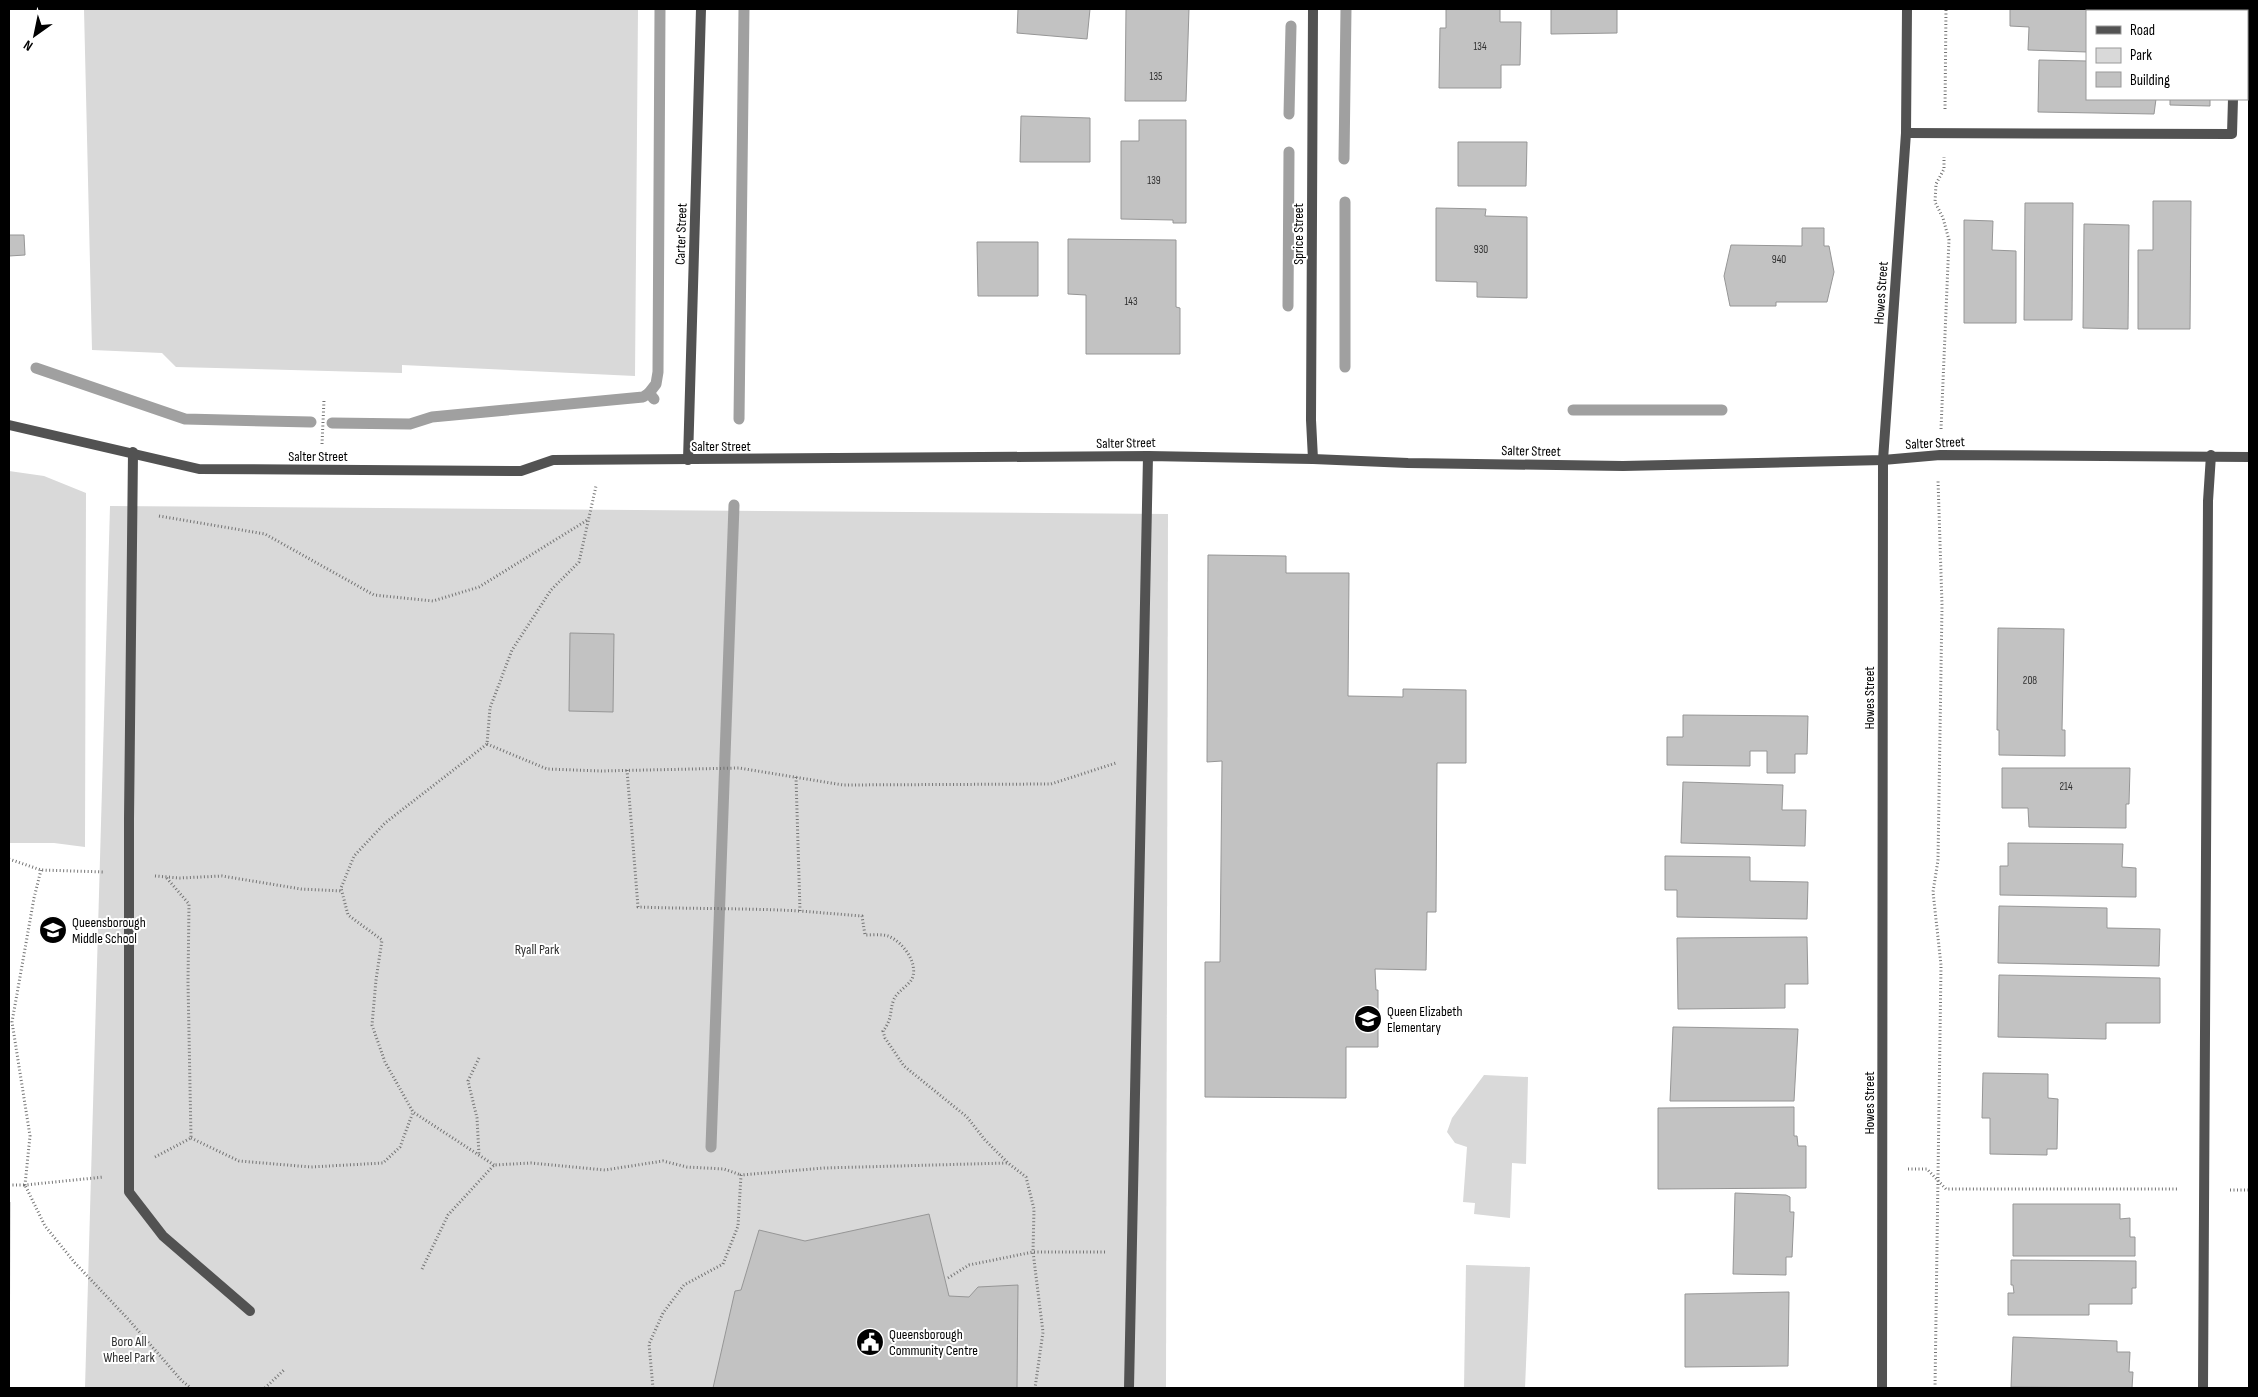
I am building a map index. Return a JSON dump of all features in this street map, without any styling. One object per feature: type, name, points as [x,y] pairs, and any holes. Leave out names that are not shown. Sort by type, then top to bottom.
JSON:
[{"type":"street","name":"Carter Street","points":[[688,460],[701,9]]},
{"type":"street","name":"Sprice Street","points":[[1313,9],[1311,420],[1313,459]]},
{"type":"street","name":"Howes Street","points":[[1882,1388],[1883,460],[1906,133],[1907,9]]},
{"type":"street","points":[[1906,133],[2232,134],[2234,100]]},
{"type":"street","name":"Salter Street","points":[[9,425],[133,452],[200,469],[521,471],[554,460],[1148,456],[1408,463],[1623,466],[1883,460],[1940,455],[2211,455],[2249,457]]},
{"type":"street","points":[[133,452],[129,873],[129,1192],[163,1236],[250,1311]]},
{"type":"street","points":[[2203,1388],[2208,501],[2211,455]]},
{"type":"street","points":[[1129,1388],[1148,456]]},
{"type":"path","points":[[1944,114],[1946,9]]},
{"type":"path","points":[[1942,427],[1949,240],[1943,218],[1935,202],[1936,184],[1944,169],[1944,151]]},
{"type":"path","points":[[320,470],[324,400]]},
{"type":"path","points":[[597,460],[596,490],[579,562],[551,590],[512,650],[490,708],[487,744],[385,823],[354,856],[341,888],[348,916],[382,940],[372,1025],[385,1062],[413,1112],[494,1164],[531,1163],[605,1170],[663,1161],[687,1167],[724,1169],[741,1176],[824,1168],[1008,1162]]},
{"type":"path","points":[[1935,1388],[1941,966],[1933,892],[1938,860],[1942,625],[1938,482]]},
{"type":"path","points":[[132,511],[264,534],[374,595],[434,600],[479,587],[589,519]]},
{"type":"path","points":[[487,744],[547,769],[739,768],[843,785],[1051,784],[1112,763],[1142,762]]},
{"type":"path","points":[[627,770],[638,907],[703,910],[734,908],[862,916],[865,935],[886,935],[898,941],[912,962],[913,976],[905,989],[894,998],[890,1022],[883,1031],[885,1038],[904,1066],[966,1117],[984,1140],[1026,1177],[1034,1209],[1033,1252],[1035,1282],[1041,1303],[1043,1332],[1036,1388]]},
{"type":"path","points":[[796,777],[800,912]]},
{"type":"path","points":[[10,861],[41,870],[165,876],[222,876],[301,889],[342,891]]},
{"type":"path","points":[[41,870],[34,898],[12,1022],[30,1136],[25,1186],[45,1226],[182,1381],[191,1388]]},
{"type":"path","points":[[165,876],[189,904],[188,982],[191,1138]]},
{"type":"path","points":[[479,1058],[468,1081],[477,1118],[480,1155]]},
{"type":"path","points":[[191,1138],[239,1161],[311,1167],[383,1163],[400,1147],[413,1112]]},
{"type":"path","points":[[9,1185],[25,1186],[129,1174],[155,1157],[191,1138]]},
{"type":"path","points":[[422,1269],[448,1215],[494,1164]]},
{"type":"path","points":[[1899,1169],[1927,1169],[1946,1188],[2249,1190]]},
{"type":"path","points":[[653,1388],[648,1344],[663,1312],[684,1285],[723,1264],[738,1226],[741,1176]]},
{"type":"path","points":[[948,1278],[969,1265],[1033,1252],[1131,1252]]},
{"type":"path","points":[[265,1388],[285,1369]]},
{"type":"green space","points":[[84,9],[638,9],[635,376],[402,365],[402,373],[176,367],[162,353],[92,350]]},
{"type":"green space","points":[[9,471],[44,476],[86,493],[85,847],[54,843],[9,843]]},
{"type":"green space","name":"Ryall Park","points":[[110,506],[1168,514],[1166,1388],[85,1388]]},
{"type":"green space","points":[[1484,1075],[1528,1077],[1526,1164],[1512,1163],[1510,1218],[1474,1214],[1475,1203],[1463,1202],[1467,1147],[1455,1143],[1447,1132],[1452,1118]]},
{"type":"green space","points":[[9,1202],[11,1202],[10,1305],[9,1304]]},
{"type":"green space","points":[[1466,1265],[1530,1267],[1525,1388],[1464,1388]]},
{"type":"building","points":[[1018,9],[1090,9],[1087,39],[1017,33]]},
{"type":"building","points":[[1126,9],[1189,9],[1186,101],[1125,101]]},
{"type":"building","points":[[1446,9],[1500,9],[1500,22],[1521,22],[1520,65],[1501,65],[1501,88],[1439,88],[1440,28],[1446,28]]},
{"type":"building","points":[[1551,9],[1617,9],[1617,33],[1551,34]]},
{"type":"building","points":[[2010,9],[2154,9],[2086,10],[2086,52],[2028,50],[2029,27],[2010,26]]},
{"type":"building","points":[[2039,60],[2086,61],[2086,100],[2156,100],[2154,114],[2038,112]]},
{"type":"building","points":[[2170,100],[2210,100],[2210,106],[2170,105]]},
{"type":"building","points":[[1021,116],[1090,118],[1090,162],[1020,162]]},
{"type":"building","points":[[1139,120],[1186,120],[1186,223],[1173,223],[1173,220],[1121,219],[1121,141],[1139,141]]},
{"type":"building","points":[[1458,142],[1527,142],[1526,186],[1458,186]]},
{"type":"building","points":[[2153,201],[2191,201],[2190,329],[2138,329],[2138,250],[2153,250]]},
{"type":"building","points":[[2025,203],[2073,203],[2072,320],[2024,320]]},
{"type":"building","points":[[1436,208],[1486,209],[1485,216],[1527,217],[1527,298],[1477,297],[1477,282],[1436,281]]},
{"type":"building","points":[[1964,220],[1993,221],[1992,250],[2016,251],[2016,323],[1964,323]]},
{"type":"building","points":[[2084,224],[2129,225],[2128,329],[2083,328]]},
{"type":"building","points":[[1802,228],[1824,228],[1824,246],[1829,246],[1834,272],[1827,302],[1776,302],[1776,306],[1730,306],[1724,276],[1731,245],[1802,246]]},
{"type":"building","points":[[9,235],[24,235],[25,255],[9,256]]},
{"type":"building","points":[[1068,239],[1176,240],[1176,307],[1180,308],[1180,354],[1086,354],[1086,295],[1068,294]]},
{"type":"building","points":[[977,242],[1038,242],[1038,296],[978,296]]},
{"type":"building","points":[[1208,555],[1286,556],[1286,573],[1349,573],[1348,696],[1403,697],[1403,689],[1466,690],[1466,763],[1437,763],[1436,912],[1427,912],[1426,970],[1375,969],[1376,990],[1378,990],[1378,1047],[1346,1047],[1346,1098],[1205,1097],[1205,962],[1220,962],[1222,761],[1207,762]]},
{"type":"building","points":[[1998,628],[2064,629],[2062,730],[2065,730],[2065,756],[1999,755],[1999,730],[1997,730]]},
{"type":"building","points":[[570,633],[614,634],[613,712],[569,711]]},
{"type":"building","points":[[1683,715],[1808,716],[1807,754],[1795,754],[1795,773],[1767,773],[1767,751],[1750,751],[1750,766],[1667,765],[1667,737],[1683,737]]},
{"type":"building","points":[[2002,768],[2130,768],[2129,804],[2126,804],[2126,828],[2029,827],[2028,808],[2002,808]]},
{"type":"building","points":[[1683,782],[1783,785],[1782,810],[1806,810],[1805,846],[1681,843]]},
{"type":"building","points":[[2008,843],[2123,844],[2122,867],[2136,868],[2136,897],[2000,895],[2000,866],[2008,866]]},
{"type":"building","points":[[1665,856],[1750,857],[1750,881],[1808,882],[1807,919],[1677,917],[1677,890],[1665,890]]},
{"type":"building","points":[[1999,906],[2107,908],[2107,928],[2160,929],[2159,966],[1998,963]]},
{"type":"building","points":[[1807,937],[1808,984],[1785,984],[1785,1008],[1678,1009],[1677,938]]},
{"type":"building","points":[[1999,975],[2160,978],[2160,1023],[2106,1023],[2106,1039],[1998,1037]]},
{"type":"building","points":[[1673,1027],[1798,1029],[1794,1101],[1670,1101]]},
{"type":"building","points":[[1983,1073],[2048,1074],[2048,1098],[2058,1099],[2057,1149],[2047,1149],[2047,1155],[1990,1154],[1990,1118],[1982,1118]]},
{"type":"building","points":[[1794,1107],[1794,1136],[1797,1136],[1798,1146],[1806,1146],[1806,1188],[1658,1189],[1658,1108]]},
{"type":"building","points":[[1735,1193],[1786,1195],[1790,1197],[1790,1212],[1794,1212],[1792,1257],[1786,1257],[1786,1275],[1733,1274]]},
{"type":"building","points":[[2013,1204],[2120,1204],[2120,1219],[2130,1218],[2130,1237],[2135,1237],[2135,1256],[2013,1256]]},
{"type":"building","name":"Queensborough Community Centre","points":[[929,1214],[949,1296],[969,1297],[978,1287],[1018,1285],[1017,1388],[713,1388],[735,1291],[741,1290],[759,1230],[805,1241]]},
{"type":"building","points":[[2011,1260],[2136,1261],[2136,1288],[2132,1288],[2132,1304],[2089,1304],[2089,1315],[2008,1315],[2008,1293],[2014,1293],[2013,1285],[2011,1285]]},
{"type":"building","points":[[1789,1292],[1788,1366],[1685,1367],[1685,1294]]},
{"type":"building","points":[[2013,1337],[2117,1341],[2117,1352],[2130,1352],[2129,1372],[2133,1372],[2132,1388],[2011,1387]]},
{"type":"waterway","points":[[649,393],[656,384],[658,372],[660,9]]},
{"type":"waterway","points":[[739,419],[744,9]]},
{"type":"waterway","points":[[1344,159],[1346,9]]},
{"type":"waterway","points":[[1289,114],[1291,26]]},
{"type":"waterway","points":[[1288,306],[1289,152]]},
{"type":"waterway","points":[[1345,202],[1345,367]]},
{"type":"waterway","points":[[36,368],[185,419],[311,422]]},
{"type":"waterway","points":[[332,423],[410,424],[432,417],[643,397],[649,393],[654,399]]},
{"type":"waterway","points":[[1573,410],[1722,410]]},
{"type":"waterway","points":[[711,1147],[734,505]]},
{"type":"place","name":"Queensborough Middle School","points":[[53,930]]},
{"type":"place","name":"Queen Elizabeth Elementary","points":[[1368,1019]]},
{"type":"place","name":"Queensborough Community Centre","points":[[870,1342]]},
{"type":"park label","name":"Boro All Wheel Park","points":[[129,1349]]}]
